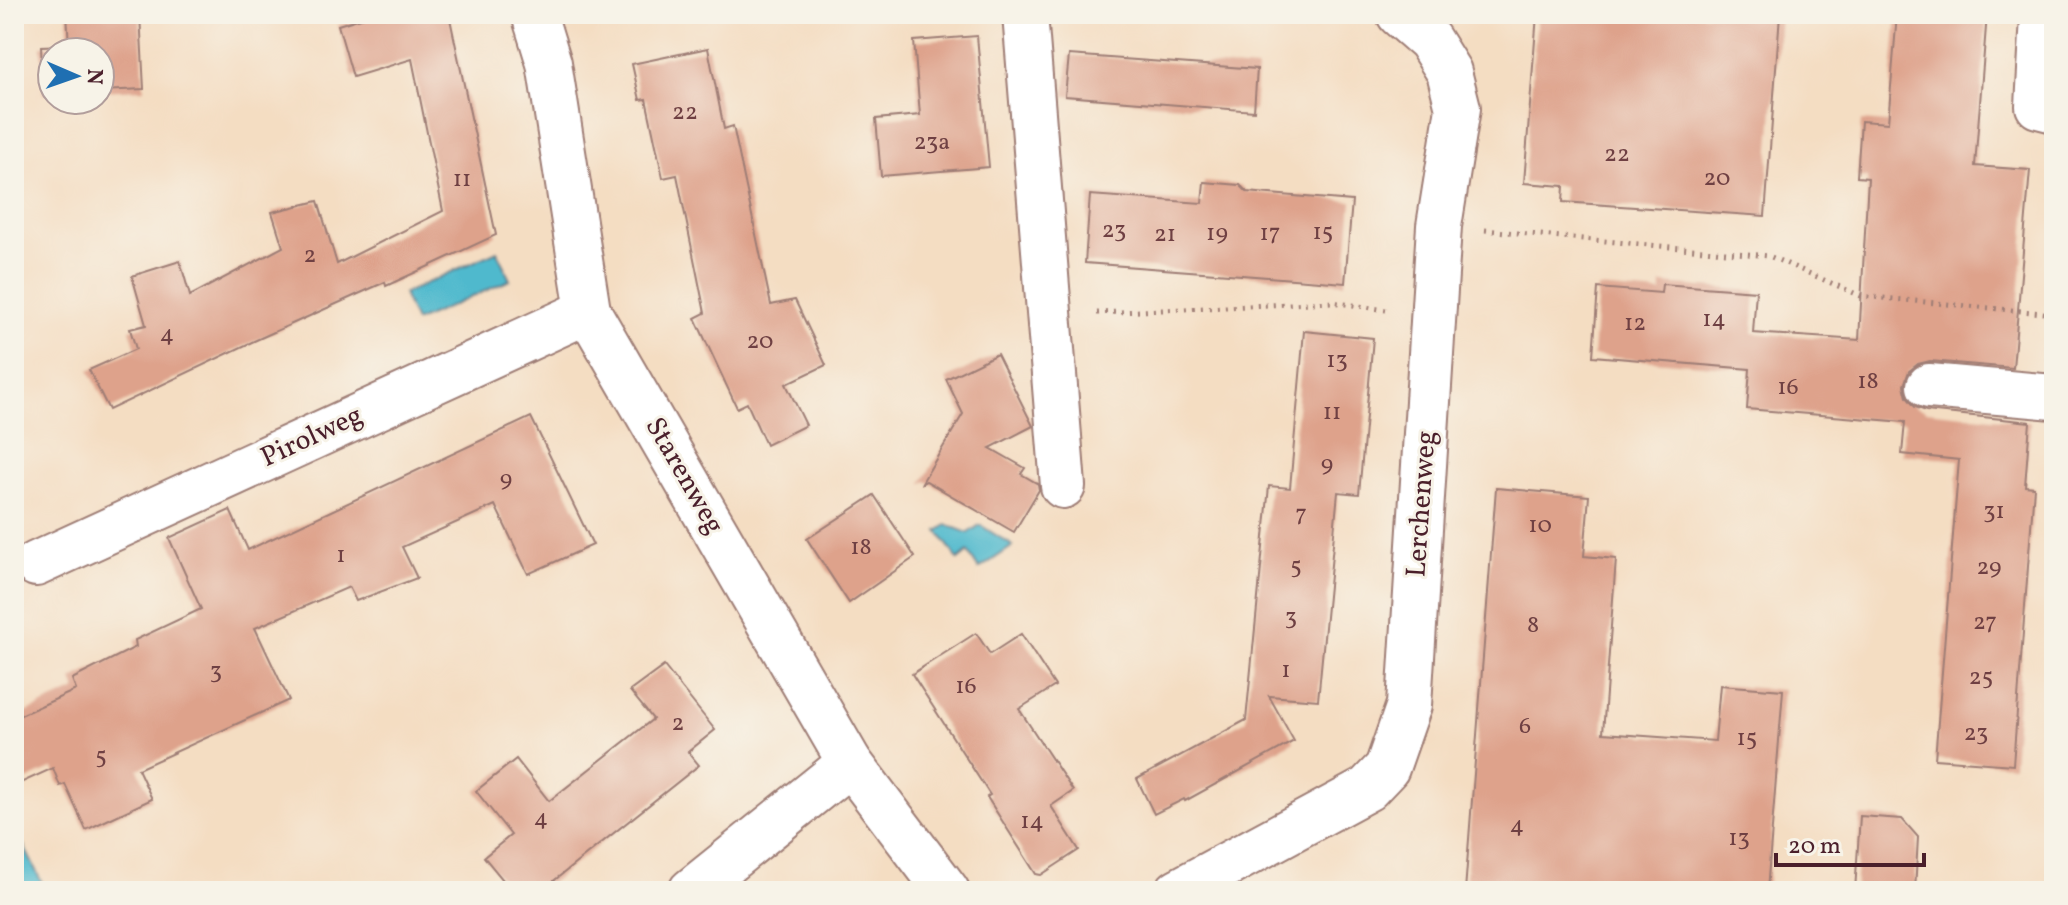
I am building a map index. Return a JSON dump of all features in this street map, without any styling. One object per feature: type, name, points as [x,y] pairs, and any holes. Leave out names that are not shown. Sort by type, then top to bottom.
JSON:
[{"type":"street","name":"Starenweg","points":[[534,14],[549,63],[588,311],[850,763],[947,891]]},
{"type":"street","points":[[1025,14],[1063,486]]},
{"type":"street","name":"Lerchenweg","points":[[1178,891],[1367,789],[1387,768],[1409,705],[1439,226],[1458,108],[1449,72],[1429,40],[1399,14]]},
{"type":"street","points":[[2043,17],[2038,106],[2054,110]]},
{"type":"street","name":"Pirolweg","points":[[36,564],[588,311]]},
{"type":"street","points":[[1929,386],[2054,397]]},
{"type":"street","points":[[691,891],[850,763]]},
{"type":"path","points":[[1439,226],[1769,256],[1861,296],[2054,314]]},
{"type":"path","points":[[1048,317],[1332,302],[1435,317]]},
{"type":"water","points":[[497,251],[510,280],[415,322],[403,294]]},
{"type":"water","points":[[947,525],[968,533],[980,525],[1013,546],[979,569],[968,552],[958,560],[938,531]]},
{"type":"water","points":[[14,826],[43,885],[30,891],[14,891]]},
{"type":"building","points":[[67,14],[140,14],[144,89],[116,90],[116,36],[68,36]]},
{"type":"building","points":[[374,14],[449,14],[496,235],[386,286],[385,282],[254,341],[109,410],[89,370],[136,349],[130,329],[146,325],[132,276],[180,261],[190,296],[283,247],[272,212],[318,201],[337,264],[443,211],[412,59],[353,77],[338,25]]},
{"type":"building","points":[[1537,14],[1780,14],[1765,216],[1563,202],[1564,186],[1524,183]]},
{"type":"building","points":[[1897,14],[1987,14],[1975,166],[2030,170],[2013,368],[1930,361],[1918,364],[1909,371],[1904,385],[1907,397],[1915,407],[1926,411],[2030,422],[2025,486],[2034,487],[2013,765],[1935,759],[1959,460],[1902,454],[1905,422],[1747,409],[1750,369],[1593,356],[1598,288],[1661,293],[1662,284],[1756,291],[1753,333],[1859,340],[1868,178],[1857,177],[1861,121],[1888,123]]},
{"type":"building","points":[[977,36],[989,167],[881,176],[876,119],[920,115],[914,41]]},
{"type":"building","points":[[708,48],[724,129],[733,126],[771,305],[795,300],[826,365],[786,384],[806,425],[766,445],[747,403],[737,408],[695,318],[705,313],[677,175],[663,178],[646,99],[640,100],[632,64]]},
{"type":"building","points":[[1069,55],[1257,69],[1254,111],[1065,96]]},
{"type":"building","points":[[1204,182],[1240,185],[1247,192],[1352,201],[1345,283],[1085,263],[1090,195],[1202,203]]},
{"type":"building","points":[[1304,331],[1373,338],[1359,494],[1338,492],[1318,700],[1269,696],[1294,741],[1185,801],[1154,814],[1137,779],[1246,720],[1269,486],[1290,488]]},
{"type":"building","points":[[997,354],[1033,426],[990,448],[1025,468],[1021,474],[1038,484],[1039,490],[1014,532],[926,481],[921,484],[963,414],[946,379]]},
{"type":"building","points":[[531,417],[593,545],[528,574],[495,505],[402,547],[417,578],[356,601],[349,587],[255,628],[289,700],[138,769],[152,799],[86,830],[65,784],[60,786],[53,768],[14,786],[14,718],[76,690],[72,679],[136,647],[135,640],[201,609],[169,538],[230,510],[248,550]]},
{"type":"building","points":[[1496,488],[1589,496],[1584,556],[1616,559],[1603,733],[1715,741],[1720,685],[1783,690],[1767,891],[1465,891]]},
{"type":"building","points":[[874,495],[915,557],[849,603],[807,539]]},
{"type":"building","points":[[976,633],[990,654],[1021,634],[1055,686],[1019,709],[1073,791],[1051,806],[1079,850],[1041,875],[1036,874],[987,797],[990,795],[912,674]]},
{"type":"building","points":[[664,666],[715,730],[688,752],[699,765],[541,891],[512,891],[484,857],[511,835],[476,791],[516,759],[549,801],[653,719],[630,691]]},
{"type":"building","points":[[1860,816],[1902,819],[1918,837],[1915,891],[1855,891]]}]
